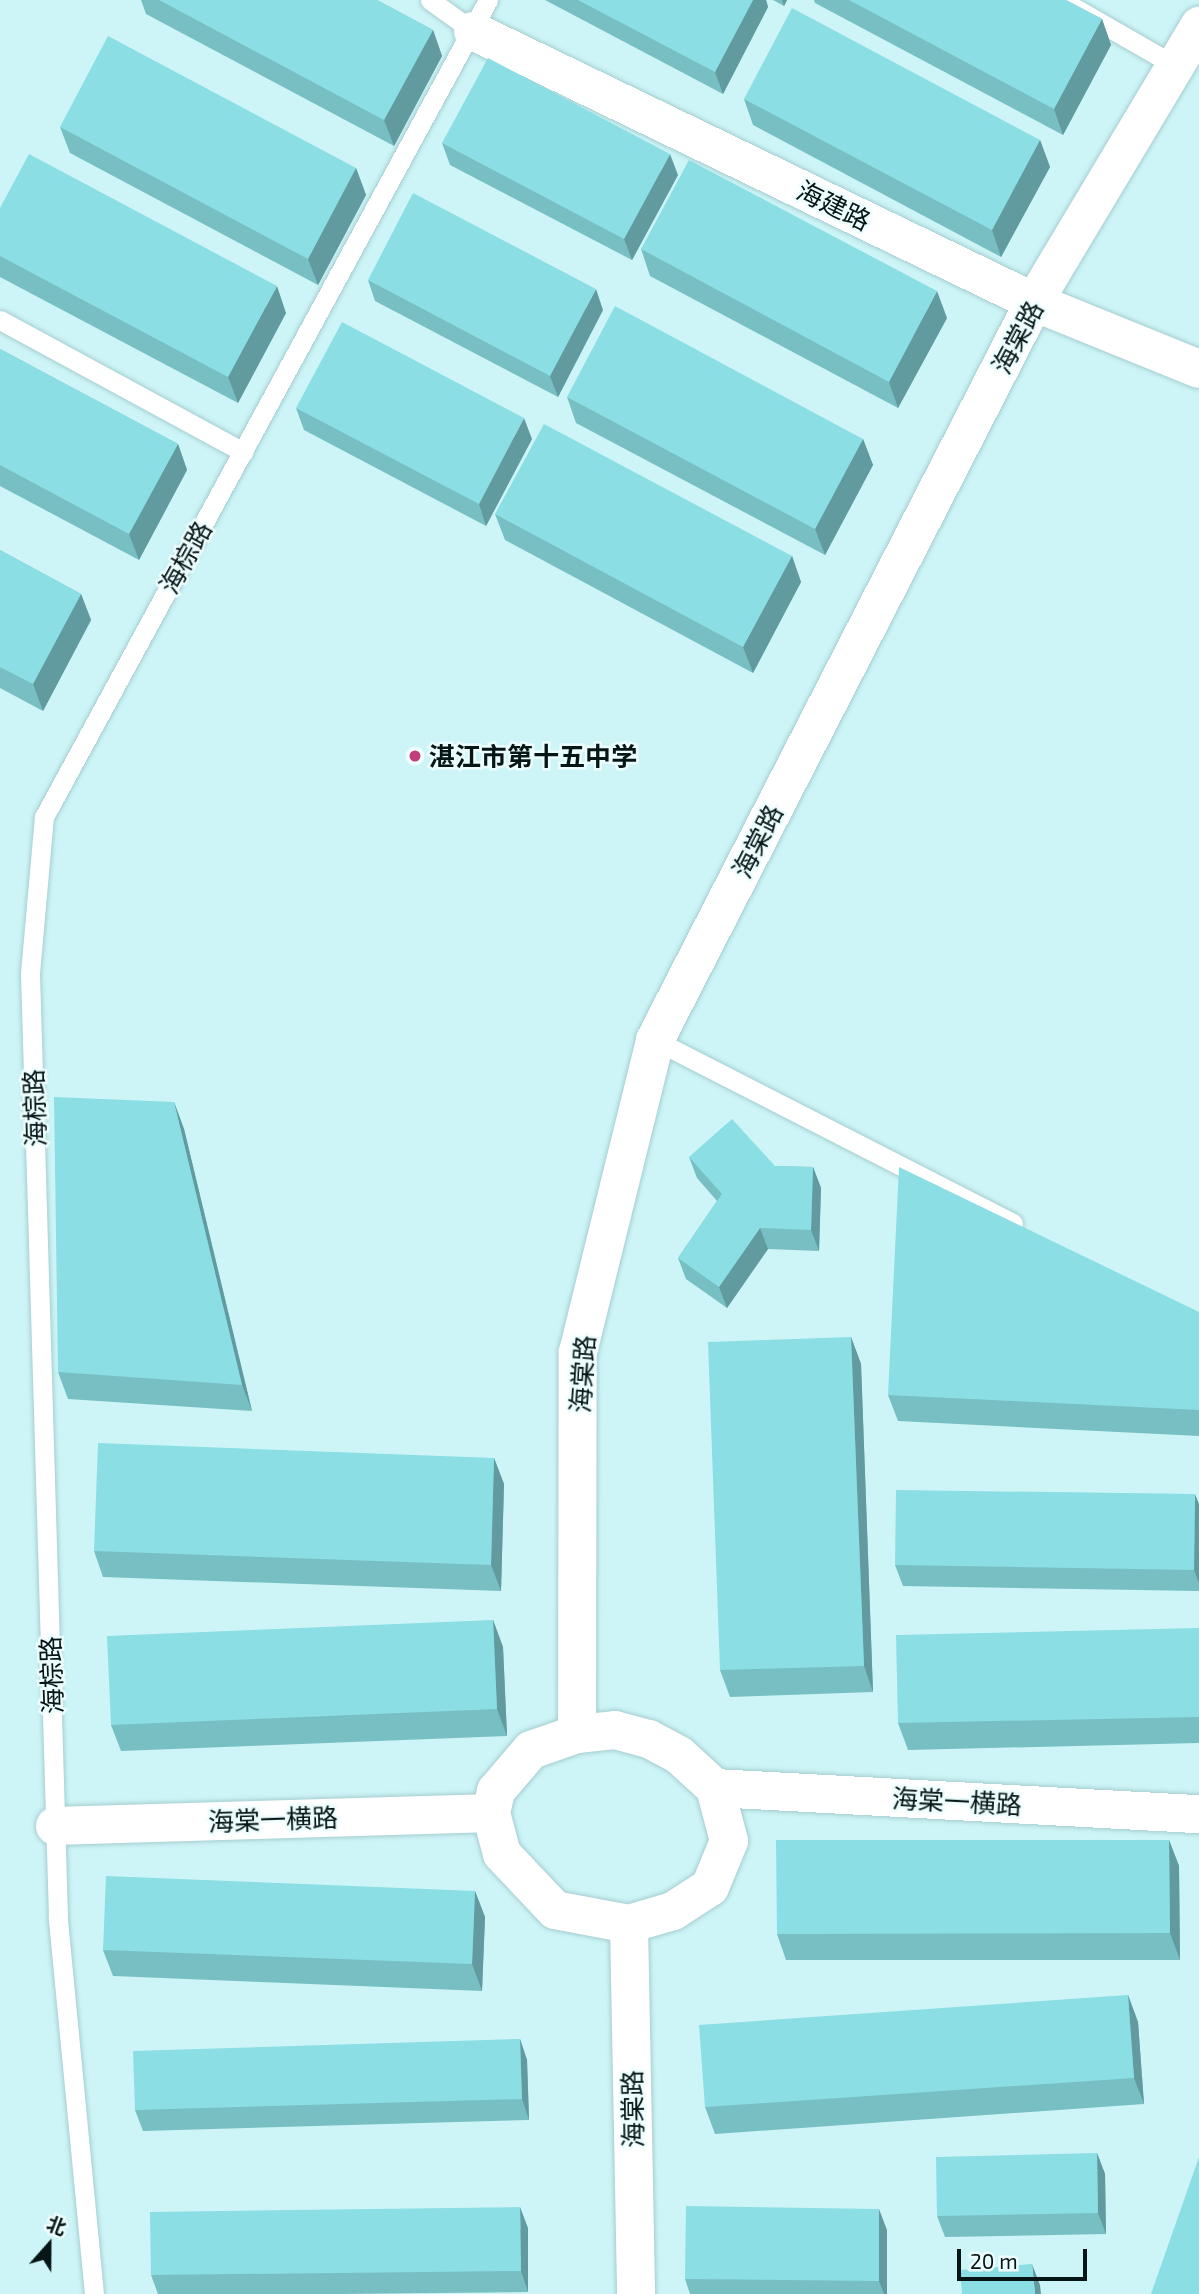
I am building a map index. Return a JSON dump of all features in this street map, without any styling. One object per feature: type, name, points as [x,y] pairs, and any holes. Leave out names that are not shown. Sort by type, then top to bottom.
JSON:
[{"type":"street","name":"海建路","points":[[481,16],[1034,302],[1199,369]]},
{"type":"street","name":"海棠路","points":[[577,1734],[578,1352],[655,1041],[1034,302],[1199,26]]},
{"type":"street","points":[[615,1730],[649,1739],[679,1755],[715,1788],[729,1841],[710,1887],[673,1911],[629,1924],[555,1910],[502,1854],[491,1813],[496,1791],[531,1750],[577,1734],[615,1730]]},
{"type":"street","name":"海棠一横路","points":[[715,1788],[1199,1814]]},
{"type":"street","name":"海棠一横路","points":[[55,1826],[491,1813]]},
{"type":"street","name":"海棠路","points":[[629,1924],[636,2294]]},
{"type":"lane","points":[[430,0],[481,16]]},
{"type":"lane","points":[[1061,0],[1176,66]]},
{"type":"lane","name":"海棕路","points":[[94,2294],[58,1917],[30,973],[44,817],[481,16]]},
{"type":"lane","points":[[0,320],[243,452]]},
{"type":"lane","points":[[655,1041],[1026,1229]]},
{"type":"building","points":[[159,0],[377,0],[433,30],[384,120]]},
{"type":"building","points":[[578,0],[753,0],[715,72]]},
{"type":"building","points":[[849,0],[1066,0],[1102,19],[1054,109]]},
{"type":"building","points":[[792,8],[1040,140],[992,230],[744,99]]},
{"type":"building","points":[[108,36],[356,168],[308,259],[60,127]]},
{"type":"building","points":[[488,58],[670,154],[624,239],[442,143]]},
{"type":"building","points":[[29,154],[277,286],[228,377],[0,256],[0,208]]},
{"type":"building","points":[[689,160],[937,291],[889,382],[641,249]]},
{"type":"building","points":[[413,193],[596,289],[550,376],[368,280]]},
{"type":"building","points":[[615,306],[863,439],[815,529],[567,397]]},
{"type":"building","points":[[342,322],[524,418],[479,504],[296,408]]},
{"type":"building","points":[[0,349],[178,444],[129,534],[0,465]]},
{"type":"building","points":[[544,424],[792,556],[743,647],[495,514]]},
{"type":"building","points":[[0,550],[81,594],[33,684],[0,667]]},
{"type":"building","points":[[54,1097],[174,1102],[242,1385],[58,1372]]},
{"type":"building","points":[[732,1119],[775,1166],[813,1167],[811,1230],[760,1228],[719,1287],[678,1258],[722,1194],[689,1157]]},
{"type":"building","points":[[899,1167],[1199,1312],[1199,1410],[888,1395]]},
{"type":"building","points":[[851,1337],[864,1666],[720,1670],[708,1342]]},
{"type":"building","points":[[98,1443],[494,1458],[491,1565],[94,1551]]},
{"type":"building","points":[[896,1490],[1195,1494],[1194,1570],[895,1565]]},
{"type":"building","points":[[493,1620],[497,1709],[111,1725],[107,1636]]},
{"type":"building","points":[[1199,1628],[1199,1717],[898,1723],[896,1635]]},
{"type":"building","points":[[776,1840],[1169,1840],[1170,1933],[777,1934]]},
{"type":"building","points":[[106,1876],[475,1891],[472,1964],[103,1950]]},
{"type":"building","points":[[1128,1995],[1134,2078],[705,2107],[699,2025]]},
{"type":"building","points":[[520,2039],[522,2099],[135,2110],[133,2051]]},
{"type":"building","points":[[1097,2153],[1098,2213],[937,2216],[936,2157]]},
{"type":"building","points":[[1199,2157],[1199,2294],[1151,2294]]},
{"type":"building","points":[[686,2206],[879,2209],[879,2281],[685,2279]]},
{"type":"building","points":[[520,2207],[521,2271],[151,2275],[150,2212]]},
{"type":"building","points":[[1032,2264],[1035,2294],[962,2294],[960,2270]]},
{"type":"place","name":"湛江市第十五中学","points":[[415,756]]}]
